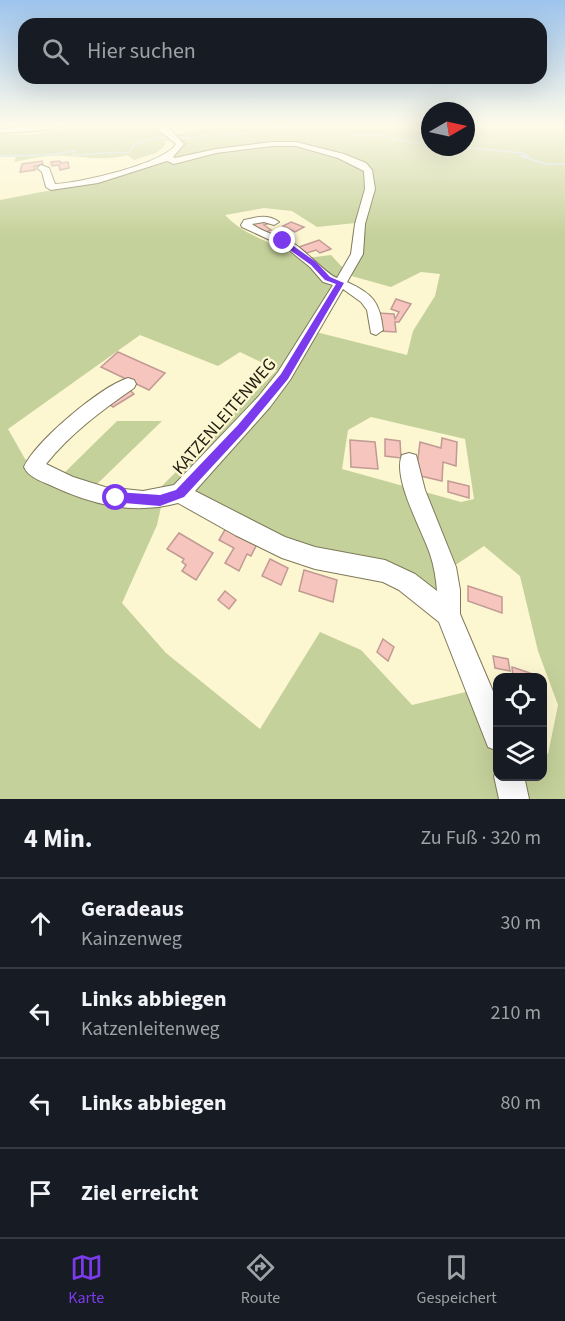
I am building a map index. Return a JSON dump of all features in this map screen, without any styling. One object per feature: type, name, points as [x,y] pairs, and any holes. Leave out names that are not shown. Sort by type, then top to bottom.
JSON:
[{"type":"street","points":[[41,168],[46,170],[51,187],[60,187],[156,161]]},
{"type":"street","name":"KATZENLEITENWEG","points":[[180,494],[242,428],[284,376],[359,248],[360,224],[369,199],[369,177],[363,165],[354,161]]},
{"type":"street","points":[[274,222],[265,219],[248,222],[246,225],[289,245],[314,264],[327,279],[340,283],[360,295],[372,306],[376,330]]},
{"type":"street","points":[[128,384],[86,413],[57,437],[33,467],[60,483],[99,495],[160,501],[180,494],[282,547],[315,558],[385,571],[407,582],[448,614]]},
{"type":"street","points":[[410,461],[411,481],[417,500],[445,566],[449,591],[448,614],[494,727]]},
{"type":"street","points":[[510,781],[514,799]]},
{"type":"green space","points":[[159,161],[565,161],[565,799],[0,799],[0,200],[99,181]],"holes":[[[264,208],[292,211],[317,227],[355,223],[355,247],[343,268],[331,255],[299,259],[242,229],[225,215]],[[421,272],[440,274],[435,296],[413,331],[407,355],[316,332],[348,275],[391,287]],[[140,335],[218,366],[240,352],[277,370],[155,493],[94,487],[162,421],[117,421],[60,477],[25,459],[8,429]],[[371,417],[465,439],[474,499],[461,502],[342,469],[348,430]],[[172,503],[185,504],[403,589],[433,611],[474,690],[412,705],[361,650],[320,632],[260,729],[166,653],[122,603],[157,525],[161,507]],[[484,546],[520,576],[538,651],[558,705],[547,754],[547,781],[493,781],[493,713],[457,622],[461,610],[451,568]]]},
{"type":"building","points":[[42,161],[43,165],[34,166],[35,170],[20,172],[22,164]]},
{"type":"building","points":[[51,162],[68,162],[69,168],[60,170],[59,165],[52,166]]},
{"type":"building","points":[[264,220],[270,223],[264,225],[271,230],[265,233],[248,224]]},
{"type":"building","points":[[291,222],[304,227],[295,232],[283,226]]},
{"type":"building","points":[[319,240],[331,249],[320,253],[316,250],[307,253],[299,247]]},
{"type":"building","points":[[396,299],[411,304],[399,322],[395,322],[396,332],[379,331],[378,313],[394,314],[395,319],[399,312],[391,309]]},
{"type":"building","points":[[118,352],[165,373],[149,390],[101,367]]},
{"type":"building","points":[[127,387],[134,394],[113,407],[106,401]]},
{"type":"building","points":[[442,438],[457,442],[456,466],[443,462],[442,481],[416,475],[420,442],[441,448]]},
{"type":"building","points":[[385,439],[400,441],[401,458],[385,456]]},
{"type":"building","points":[[350,440],[375,442],[378,469],[351,467]]},
{"type":"building","points":[[448,481],[469,486],[469,498],[448,492]]},
{"type":"building","points":[[226,528],[257,544],[251,556],[247,554],[239,571],[225,563],[234,548],[219,540]]},
{"type":"building","points":[[179,533],[213,553],[196,580],[182,571],[186,565],[182,562],[184,559],[167,549]]},
{"type":"building","points":[[270,559],[288,568],[281,585],[262,576]]},
{"type":"building","points":[[304,570],[337,580],[333,602],[299,591]]},
{"type":"building","points":[[468,586],[502,597],[502,613],[468,601]]},
{"type":"building","points":[[225,591],[236,600],[229,609],[218,600]]},
{"type":"building","points":[[383,639],[394,647],[388,661],[377,652]]},
{"type":"building","points":[[493,656],[508,659],[510,671],[495,668]]},
{"type":"building","points":[[512,667],[530,673],[513,673]]},
{"type":"waterway","points":[[537,161],[546,164],[565,164]]},
{"type":"route","points":[[116,498],[160,501],[180,494],[242,428],[284,376],[340,283],[327,279],[314,264],[283,241]]}]
